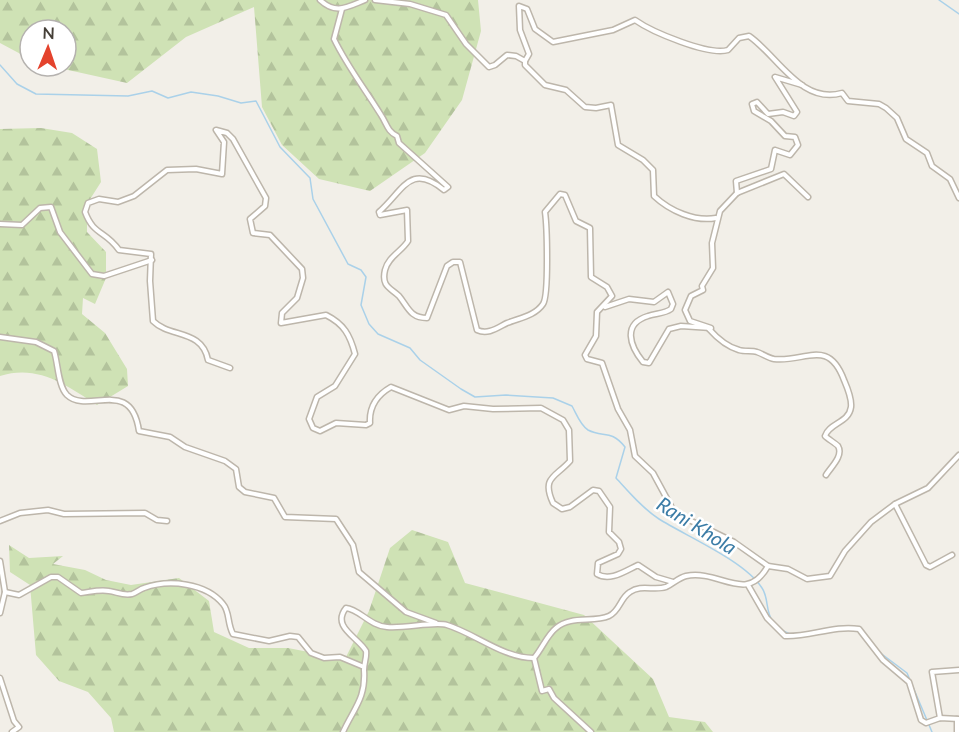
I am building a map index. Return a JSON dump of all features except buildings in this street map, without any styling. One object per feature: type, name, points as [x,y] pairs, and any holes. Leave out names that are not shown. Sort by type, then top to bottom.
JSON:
[{"type":"street","points":[[320,0],[327,7],[342,9],[365,0]]},
{"type":"street","points":[[375,0],[410,4],[446,15],[466,44],[489,66],[495,65],[507,55],[516,56],[525,61]]},
{"type":"street","points":[[717,218],[702,220],[691,217],[656,198],[653,170],[643,159],[618,145],[611,105],[596,108],[585,106],[566,90],[550,87],[539,81],[525,65],[529,54],[520,30],[519,6],[527,9],[535,29],[553,42],[613,30],[635,20],[693,47],[717,51],[728,50],[745,35],[754,39],[759,48],[771,54],[781,68],[821,96],[842,93],[849,101],[879,104],[886,108],[897,118],[906,139],[927,153],[932,166],[950,180],[959,198]]},
{"type":"street","points":[[342,9],[334,39],[346,63],[381,114],[389,132],[397,136],[399,143],[448,187],[444,190],[432,180],[416,177],[408,181],[379,212],[380,215],[408,210],[408,241],[388,261],[384,273],[391,292],[398,295],[407,310],[419,318],[427,318],[447,266],[453,262],[460,262],[477,330],[488,332],[526,318],[542,305],[546,295],[545,266],[548,229],[545,212],[560,194],[565,195],[576,221],[590,228],[591,277],[607,286],[612,296],[604,307]]},
{"type":"street","points":[[737,193],[736,181],[771,169],[775,150],[790,155],[798,145],[795,137],[784,136],[771,121],[754,111],[752,104],[757,102],[768,114],[783,112],[794,116],[796,112],[775,77],[803,85]]},
{"type":"street","points":[[230,368],[208,360],[206,349],[198,341],[175,330],[159,328],[153,321],[150,281],[151,254],[119,250],[113,239],[90,226],[85,212],[88,203],[99,199],[118,202],[134,196],[167,170],[196,169],[222,174],[224,142],[216,130],[227,133],[233,139],[266,198],[265,207],[250,219],[250,229],[253,233],[270,235],[302,269],[303,278],[297,298],[282,313],[281,323],[292,319],[311,320],[326,315],[345,327],[352,344],[355,354],[348,367],[335,386],[317,397],[314,403],[309,419],[313,428],[320,431],[336,423],[345,422],[366,425],[369,423],[369,410],[383,391],[391,387],[449,410],[468,406],[493,409],[541,408],[563,420],[571,434],[570,461],[551,476],[548,483],[552,503],[562,509],[570,507],[593,490],[599,491],[610,507],[611,517],[607,528],[621,545],[621,549],[618,555],[598,563],[597,574],[603,578],[611,577],[638,565],[656,577],[673,582]]},
{"type":"street","points":[[808,197],[784,174],[737,193],[717,218],[712,243],[713,268],[702,286],[703,290],[691,296],[685,310],[690,321],[710,326],[709,329],[729,346],[739,350],[758,352],[778,359],[815,353],[823,355],[836,364],[844,379],[851,405],[846,417],[826,431],[825,436],[838,446],[839,451],[837,460],[826,475]]},
{"type":"street","points":[[0,224],[22,225],[40,208],[51,207],[60,232],[92,274],[104,276],[152,260]]},
{"type":"street","points":[[709,329],[681,326],[669,329],[653,359],[646,363],[630,345],[630,332],[640,319],[671,309],[672,298],[668,292],[654,302],[624,299],[597,312],[596,336],[585,355],[587,360],[602,363],[618,409],[630,430],[635,456],[653,473],[677,514],[734,542],[768,566],[788,569],[807,579],[830,576],[845,551],[864,529],[896,504],[928,488],[959,455]]},
{"type":"street","points":[[0,337],[36,342],[54,351],[63,390],[68,396],[77,401],[113,399],[137,416],[139,431],[170,437],[185,447],[225,460],[236,469],[239,487],[245,492],[274,498],[285,517],[336,519],[353,545],[359,572],[406,612],[447,625],[517,656],[534,658]]},
{"type":"street","points":[[896,504],[926,565],[930,567],[952,555]]},
{"type":"street","points":[[0,521],[20,513],[48,510],[64,514],[145,513],[157,520],[167,521]]},
{"type":"street","points":[[0,561],[5,592],[0,613]]},
{"type":"street","points":[[591,732],[554,698],[549,689],[542,691],[534,658],[556,627],[580,619],[607,617],[615,612],[631,591],[665,587],[685,576],[700,576],[747,585],[759,579],[768,566]]},
{"type":"street","points":[[5,592],[19,595],[51,577],[58,577],[81,593],[97,591],[133,594],[144,588],[166,583],[188,585],[212,594],[224,605],[228,612],[227,623],[233,634],[269,641],[290,636],[298,638],[311,653],[324,657],[340,657],[364,667]]},
{"type":"street","points":[[747,585],[775,628],[785,636],[808,636],[849,627],[859,629],[883,660],[909,682],[921,720],[927,723],[940,718],[958,719],[957,732]]},
{"type":"street","points":[[343,732],[365,690],[366,651],[343,626],[342,615],[346,608],[351,608],[370,622],[387,627],[426,626],[437,623]]},
{"type":"street","points":[[940,718],[932,672],[959,670]]},
{"type":"street","points":[[0,678],[10,711],[19,727],[12,732]]},
{"type":"green space","points":[[0,0],[478,0],[481,31],[462,100],[425,153],[370,191],[319,179],[282,145],[262,107],[254,7],[186,37],[127,83],[78,72],[78,18],[18,18],[18,53],[0,43]]},
{"type":"green space","points":[[41,128],[72,133],[97,149],[101,182],[87,204],[87,232],[106,252],[106,278],[95,304],[83,298],[82,314],[105,333],[127,369],[128,386],[97,405],[51,378],[27,373],[0,376],[0,129]]},
{"type":"green space","points":[[412,530],[448,542],[465,583],[584,615],[653,679],[669,717],[705,722],[713,732],[114,732],[111,718],[88,692],[59,681],[36,655],[30,585],[10,572],[9,545],[29,558],[63,556],[53,564],[85,570],[106,580],[131,585],[179,578],[209,601],[214,632],[249,648],[288,648],[345,659],[369,611],[390,548]]},
{"type":"waterway","points":[[939,0],[959,14]]},
{"type":"waterway","name":"Rani Khola","points":[[0,65],[17,84],[36,94],[128,96],[152,91],[168,98],[191,92],[218,96],[241,103],[256,101],[280,147],[310,178],[313,199],[348,264],[361,270],[366,277],[361,305],[369,324],[378,334],[410,348],[420,360],[475,397],[506,395],[553,398],[572,406],[585,428],[615,438],[625,447],[616,478],[659,519],[729,559],[754,578],[766,596],[773,622]]},
{"type":"waterway","name":"Rani Khola","points":[[835,627],[856,627],[864,632],[871,641]]},
{"type":"waterway","name":"Rani Khola","points":[[781,630],[790,634]]},
{"type":"waterway","name":"Rani Khola","points":[[879,652],[907,673],[932,732]]}]
